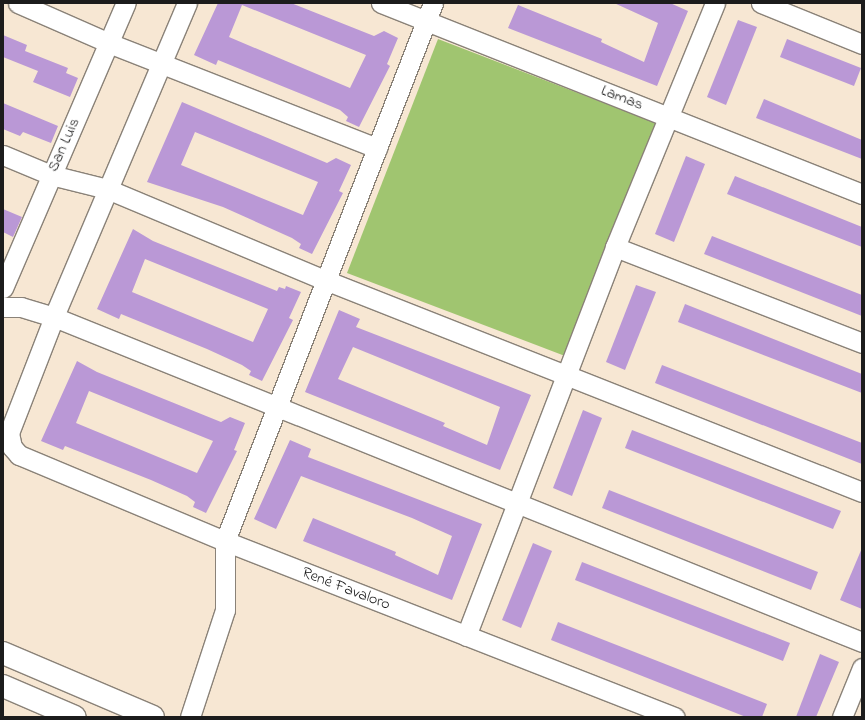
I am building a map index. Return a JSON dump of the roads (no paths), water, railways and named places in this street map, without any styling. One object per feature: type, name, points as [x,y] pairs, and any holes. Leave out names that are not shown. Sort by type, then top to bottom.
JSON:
[{"type":"main road","points":[[4,658],[153,717]]},
{"type":"main road","points":[[3,686],[75,717]]},
{"type":"street","points":[[18,3],[109,43],[377,148]]},
{"type":"street","name":"San Luis","points":[[3,288],[126,3]]},
{"type":"street","points":[[54,317],[163,64],[187,3]]},
{"type":"street","name":"Lamas","points":[[381,3],[862,194]]},
{"type":"street","points":[[190,717],[225,610],[225,542],[433,3]]},
{"type":"street","points":[[466,636],[615,247],[714,3]]},
{"type":"street","points":[[761,3],[862,44]]},
{"type":"street","points":[[3,155],[51,175],[108,189],[325,280],[862,492]]},
{"type":"street","points":[[615,247],[862,343]]},
{"type":"street","points":[[3,307],[21,307],[54,317],[515,505],[862,642]]},
{"type":"street","name":"René Favaloro","points":[[54,317],[9,433],[19,455],[225,542],[675,717]]},
{"type":"street","points":[[842,717],[862,668]]}]
